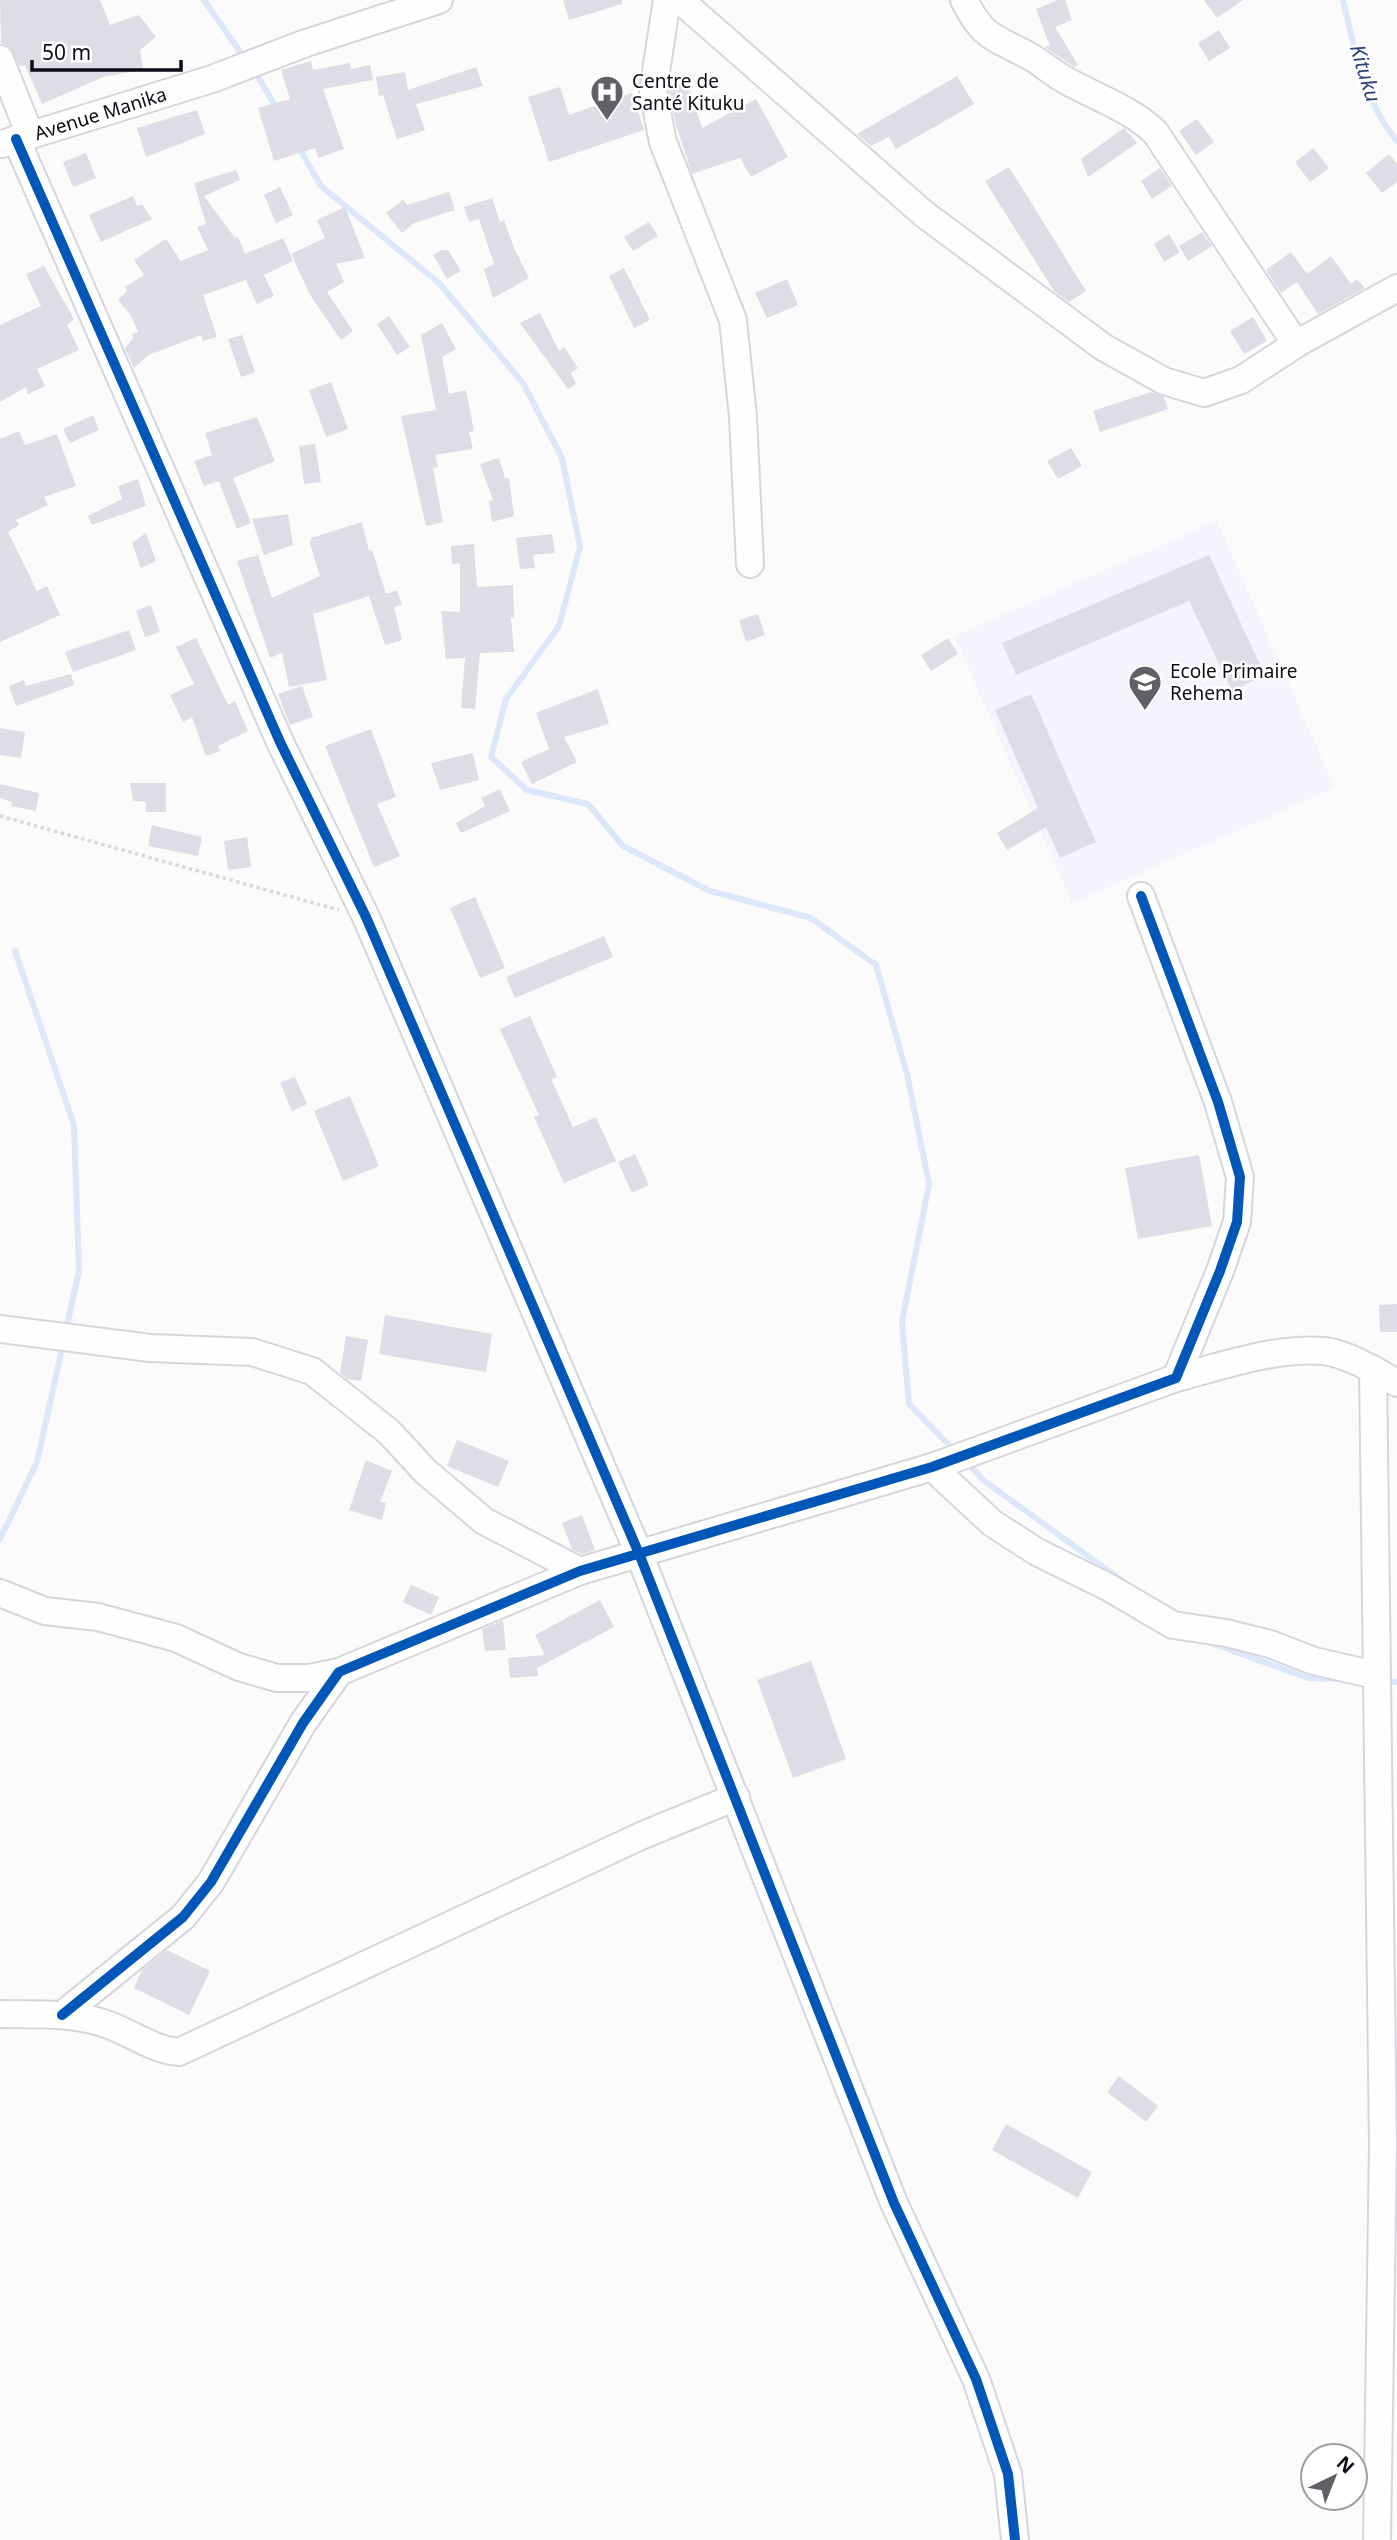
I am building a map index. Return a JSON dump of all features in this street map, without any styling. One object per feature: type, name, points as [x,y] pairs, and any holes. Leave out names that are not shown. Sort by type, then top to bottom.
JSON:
[{"type":"street","name":"Avenue Manika","points":[[15,140],[189,86],[390,8],[439,0]]},
{"type":"street","points":[[667,0],[653,91],[663,142],[733,320],[743,417],[750,564]]},
{"type":"street","points":[[680,0],[924,214],[1102,347],[1164,381],[1204,393],[1241,380],[1296,344],[1397,288]]},
{"type":"street","points":[[964,0],[975,23],[994,40],[1031,57],[1066,81],[1136,114],[1155,131],[1296,344]]},
{"type":"street","points":[[0,60],[15,140],[280,742],[366,917],[640,1556],[894,2203],[976,2379],[1008,2474],[1015,2540]]},
{"type":"street","points":[[1141,896],[1218,1102],[1240,1177],[1237,1222],[1176,1378]]},
{"type":"street","points":[[0,1329],[150,1348],[252,1352],[312,1371],[389,1432],[425,1472],[484,1521],[580,1571]]},
{"type":"street","points":[[0,1593],[45,1611],[98,1617],[176,1638],[239,1667],[277,1678],[309,1678],[339,1672],[580,1571],[640,1556],[932,1467],[1176,1378],[1288,1352],[1326,1351],[1373,1369],[1397,1383]]},
{"type":"street","points":[[1373,1369],[1374,1675],[1390,2144],[1377,2540]]},
{"type":"street","points":[[932,1467],[992,1523],[1037,1552],[1108,1587],[1173,1625],[1226,1633],[1374,1675]]},
{"type":"street","points":[[62,2015],[183,1917],[211,1882],[303,1723],[339,1672]]},
{"type":"street","points":[[0,2014],[62,2015],[100,2022],[165,2051],[179,2052],[643,1835],[736,1797]]},
{"type":"path","points":[[0,816],[366,917]]},
{"type":"shaded area","name":"Ecole Primaire Rehema","points":[[1217,521],[1335,788],[1072,903],[954,636]]},
{"type":"building","points":[[0,0],[100,0],[110,25],[139,15],[156,37],[140,50],[143,70],[103,77],[42,104],[25,65],[20,66],[10,47],[1,43]]},
{"type":"building","points":[[563,0],[622,0],[622,4],[569,20]]},
{"type":"building","points":[[1065,0],[1072,20],[1055,27],[1078,65],[1074,67],[1045,47],[1050,46],[1036,9]]},
{"type":"building","points":[[1204,0],[1243,0],[1217,18]]},
{"type":"building","points":[[1219,30],[1230,48],[1209,61],[1198,43]]},
{"type":"building","points":[[311,61],[313,70],[350,63],[351,69],[370,65],[373,80],[323,89],[344,149],[318,158],[315,148],[274,161],[258,108],[290,99],[281,70]]},
{"type":"building","points":[[476,67],[483,86],[416,104],[425,130],[397,139],[383,95],[379,96],[376,77],[405,72],[408,90]]},
{"type":"building","points":[[957,76],[974,104],[896,149],[889,137],[871,146],[857,134]]},
{"type":"building","points":[[686,78],[702,128],[756,99],[788,157],[751,177],[740,158],[692,174],[676,125],[669,91],[670,83]]},
{"type":"building","points":[[560,87],[569,115],[632,93],[644,130],[549,162],[528,97]]},
{"type":"building","points":[[197,110],[205,134],[146,157],[137,128]]},
{"type":"building","points":[[1197,119],[1214,142],[1196,155],[1179,131]]},
{"type":"building","points":[[1124,128],[1137,143],[1088,177],[1081,159]]},
{"type":"building","points":[[1313,148],[1329,168],[1310,182],[1295,162]]},
{"type":"building","points":[[86,153],[96,178],[73,187],[63,162]]},
{"type":"building","points":[[1389,154],[1397,164],[1397,182],[1382,193],[1366,173]]},
{"type":"building","points":[[1009,167],[1086,291],[1069,302],[1054,291],[985,181]]},
{"type":"building","points":[[1160,168],[1172,186],[1152,199],[1141,181]]},
{"type":"building","points":[[236,170],[240,180],[204,196],[235,238],[238,237],[245,254],[283,238],[293,261],[264,275],[274,296],[257,304],[246,280],[203,295],[217,337],[203,341],[201,335],[149,355],[134,368],[125,348],[133,338],[132,334],[138,332],[130,314],[118,300],[127,291],[125,287],[144,275],[134,260],[166,239],[181,261],[208,250],[197,227],[206,224],[194,183]]},
{"type":"building","points":[[280,187],[293,215],[276,223],[264,195]]},
{"type":"building","points":[[449,192],[455,210],[414,223],[402,233],[386,213],[403,200],[407,205]]},
{"type":"building","points":[[133,196],[137,206],[142,204],[152,219],[101,242],[89,215]]},
{"type":"building","points":[[492,198],[500,222],[504,220],[529,278],[493,298],[484,269],[494,264],[479,219],[469,222],[464,207]]},
{"type":"building","points":[[345,207],[365,258],[336,264],[344,282],[327,292],[353,331],[341,340],[310,295],[291,254],[325,238],[317,220]]},
{"type":"building","points":[[649,222],[658,236],[633,251],[624,237]]},
{"type":"building","points":[[1202,232],[1212,246],[1188,261],[1179,246]]},
{"type":"building","points":[[1169,234],[1180,252],[1164,262],[1154,244]]},
{"type":"building","points":[[448,250],[461,271],[447,279],[433,255]]},
{"type":"building","points":[[1291,252],[1307,274],[1331,256],[1351,284],[1357,279],[1365,288],[1318,314],[1297,282],[1281,293],[1266,270]]},
{"type":"building","points":[[44,266],[74,319],[67,325],[79,350],[37,369],[45,386],[28,394],[26,387],[0,402],[0,325],[41,306],[26,274]]},
{"type":"building","points":[[624,268],[650,320],[634,328],[609,276]]},
{"type":"building","points":[[787,279],[798,305],[767,318],[755,293]]},
{"type":"building","points":[[540,313],[559,351],[564,347],[578,368],[571,373],[576,384],[568,389],[520,323]]},
{"type":"building","points":[[389,316],[410,347],[397,355],[377,324]]},
{"type":"building","points":[[1253,317],[1267,341],[1244,354],[1230,331]]},
{"type":"building","points":[[442,323],[456,349],[442,357],[449,394],[466,390],[474,431],[469,432],[473,449],[435,455],[438,467],[433,468],[443,522],[426,526],[401,416],[436,410],[421,335]]},
{"type":"building","points":[[242,335],[255,372],[241,377],[228,339]]},
{"type":"building","points":[[331,382],[348,429],[326,437],[309,390]]},
{"type":"building","points":[[1151,392],[1164,397],[1168,409],[1100,432],[1093,411]]},
{"type":"building","points":[[93,415],[99,430],[70,443],[63,429]]},
{"type":"building","points":[[257,417],[275,461],[233,478],[251,523],[237,529],[219,481],[204,486],[194,461],[212,455],[205,433]]},
{"type":"building","points":[[19,431],[25,445],[57,434],[76,486],[44,497],[48,505],[16,520],[19,525],[8,532],[37,591],[47,586],[60,615],[0,642],[0,439]]},
{"type":"building","points":[[315,444],[321,482],[304,484],[299,446]]},
{"type":"building","points":[[1071,448],[1082,466],[1058,479],[1047,461]]},
{"type":"building","points":[[499,458],[505,478],[509,478],[514,516],[492,522],[489,501],[493,500],[480,464]]},
{"type":"building","points":[[138,479],[146,506],[92,525],[88,516],[122,499],[118,486]]},
{"type":"building","points":[[288,514],[293,545],[264,555],[252,519]]},
{"type":"building","points":[[362,522],[369,551],[372,550],[386,594],[397,590],[402,605],[394,607],[402,640],[385,645],[369,596],[313,614],[327,680],[289,687],[282,653],[270,658],[237,561],[258,555],[272,598],[320,576],[310,544],[311,538]]},
{"type":"building","points":[[146,533],[156,561],[141,568],[132,543]]},
{"type":"building","points":[[552,534],[555,553],[533,555],[535,568],[520,569],[516,538]]},
{"type":"building","points":[[474,544],[477,587],[513,585],[514,618],[511,618],[514,652],[480,653],[475,709],[461,708],[465,658],[446,659],[441,611],[460,612],[460,563],[452,564],[451,546]]},
{"type":"building","points":[[1209,555],[1265,675],[1232,691],[1189,601],[1016,675],[1002,643]]},
{"type":"building","points":[[151,605],[160,632],[145,637],[136,611]]},
{"type":"building","points":[[758,614],[765,635],[746,642],[739,620]]},
{"type":"building","points":[[129,630],[136,650],[73,672],[65,652]]},
{"type":"building","points":[[196,638],[228,705],[235,701],[248,731],[218,746],[220,751],[206,756],[192,717],[183,722],[170,695],[194,684],[176,647]]},
{"type":"building","points":[[948,638],[958,654],[931,671],[921,655]]},
{"type":"building","points":[[71,674],[74,685],[16,706],[9,686],[24,680],[26,686]]},
{"type":"building","points":[[302,686],[313,717],[290,725],[278,694]]},
{"type":"building","points":[[598,689],[609,724],[564,737],[577,762],[532,784],[521,762],[549,749],[536,713]]},
{"type":"building","points":[[1031,694],[1096,842],[1060,858],[1046,827],[1007,850],[997,833],[1038,808],[995,710]]},
{"type":"building","points":[[0,728],[25,732],[21,758],[0,755]]},
{"type":"building","points":[[371,729],[396,797],[377,804],[400,856],[374,867],[325,746]]},
{"type":"building","points":[[473,753],[479,780],[440,790],[431,763]]},
{"type":"building","points":[[130,783],[166,783],[166,812],[146,812],[146,802],[133,801]]},
{"type":"building","points":[[0,784],[39,793],[36,811],[11,806],[12,802],[0,798]]},
{"type":"building","points":[[500,789],[510,811],[461,833],[456,823],[485,806],[481,798]]},
{"type":"building","points":[[152,825],[202,837],[198,856],[148,846]]},
{"type":"building","points":[[247,837],[251,867],[228,870],[224,841]]},
{"type":"building","points":[[475,897],[505,968],[480,978],[450,908]]},
{"type":"building","points":[[604,936],[613,957],[515,998],[506,977]]},
{"type":"building","points":[[530,1016],[557,1077],[551,1079],[573,1127],[596,1117],[616,1161],[564,1183],[534,1117],[539,1115],[500,1029]]},
{"type":"building","points":[[295,1077],[307,1104],[292,1111],[280,1083]]},
{"type":"building","points":[[350,1096],[379,1166],[343,1181],[314,1111]]},
{"type":"building","points":[[635,1154],[649,1185],[632,1193],[618,1162]]},
{"type":"building","points":[[1199,1155],[1212,1226],[1138,1239],[1125,1168]]},
{"type":"building","points":[[1397,1304],[1397,1332],[1380,1332],[1379,1305]]},
{"type":"building","points":[[385,1315],[492,1334],[486,1372],[379,1354]]},
{"type":"building","points":[[346,1336],[368,1340],[361,1381],[347,1379],[340,1373]]},
{"type":"building","points":[[457,1440],[509,1461],[498,1487],[447,1466]]},
{"type":"building","points":[[366,1460],[392,1471],[380,1502],[386,1503],[382,1520],[349,1510]]},
{"type":"building","points":[[582,1515],[595,1550],[582,1554],[572,1549],[562,1523]]},
{"type":"building","points":[[411,1585],[439,1597],[431,1615],[403,1602]]},
{"type":"building","points":[[600,1600],[614,1627],[537,1668],[538,1676],[510,1678],[508,1658],[545,1655],[535,1635]]},
{"type":"building","points":[[503,1620],[506,1650],[485,1651],[482,1629]]},
{"type":"building","points":[[811,1661],[846,1759],[793,1778],[757,1680]]},
{"type":"building","points":[[167,1950],[210,1971],[189,2015],[134,1988],[142,1970]]},
{"type":"building","points":[[1119,2076],[1158,2106],[1146,2122],[1107,2092]]},
{"type":"building","points":[[1006,2124],[1092,2172],[1078,2198],[992,2150]]},
{"type":"waterway","points":[[204,0],[245,59]]},
{"type":"waterway","name":"Kituku","points":[[1343,0],[1356,56],[1369,93],[1397,141]]},
{"type":"waterway","points":[[254,70],[277,109]]},
{"type":"waterway","points":[[298,146],[321,186],[439,283],[523,383],[562,458],[580,547],[559,626],[506,699],[491,757],[527,790],[588,804],[623,846],[710,891],[811,918],[876,965],[907,1074],[929,1184],[902,1322],[909,1404],[955,1451]]},
{"type":"waterway","points":[[15,951],[74,1125],[79,1271],[66,1330]]},
{"type":"waterway","points":[[0,1539],[37,1462],[63,1344]]},
{"type":"waterway","points":[[966,1461],[983,1480],[1121,1580]]},
{"type":"waterway","points":[[1203,1640],[1308,1678],[1339,1679]]},
{"type":"waterway","points":[[1382,1681],[1397,1682]]},
{"type":"cycle path","points":[[16,139],[280,742],[366,917],[640,1556],[894,2203],[976,2379],[1008,2474],[1015,2540]]},
{"type":"cycle path","points":[[62,2015],[183,1917],[211,1882],[303,1723],[339,1672],[580,1571],[932,1467],[1176,1378],[1237,1222],[1240,1177],[1218,1102],[1141,896]]},
{"type":"place","name":"Centre de Santé Kituku","points":[[607,122]]},
{"type":"place","name":"Ecole Primaire Rehema","points":[[1145,712]]}]
